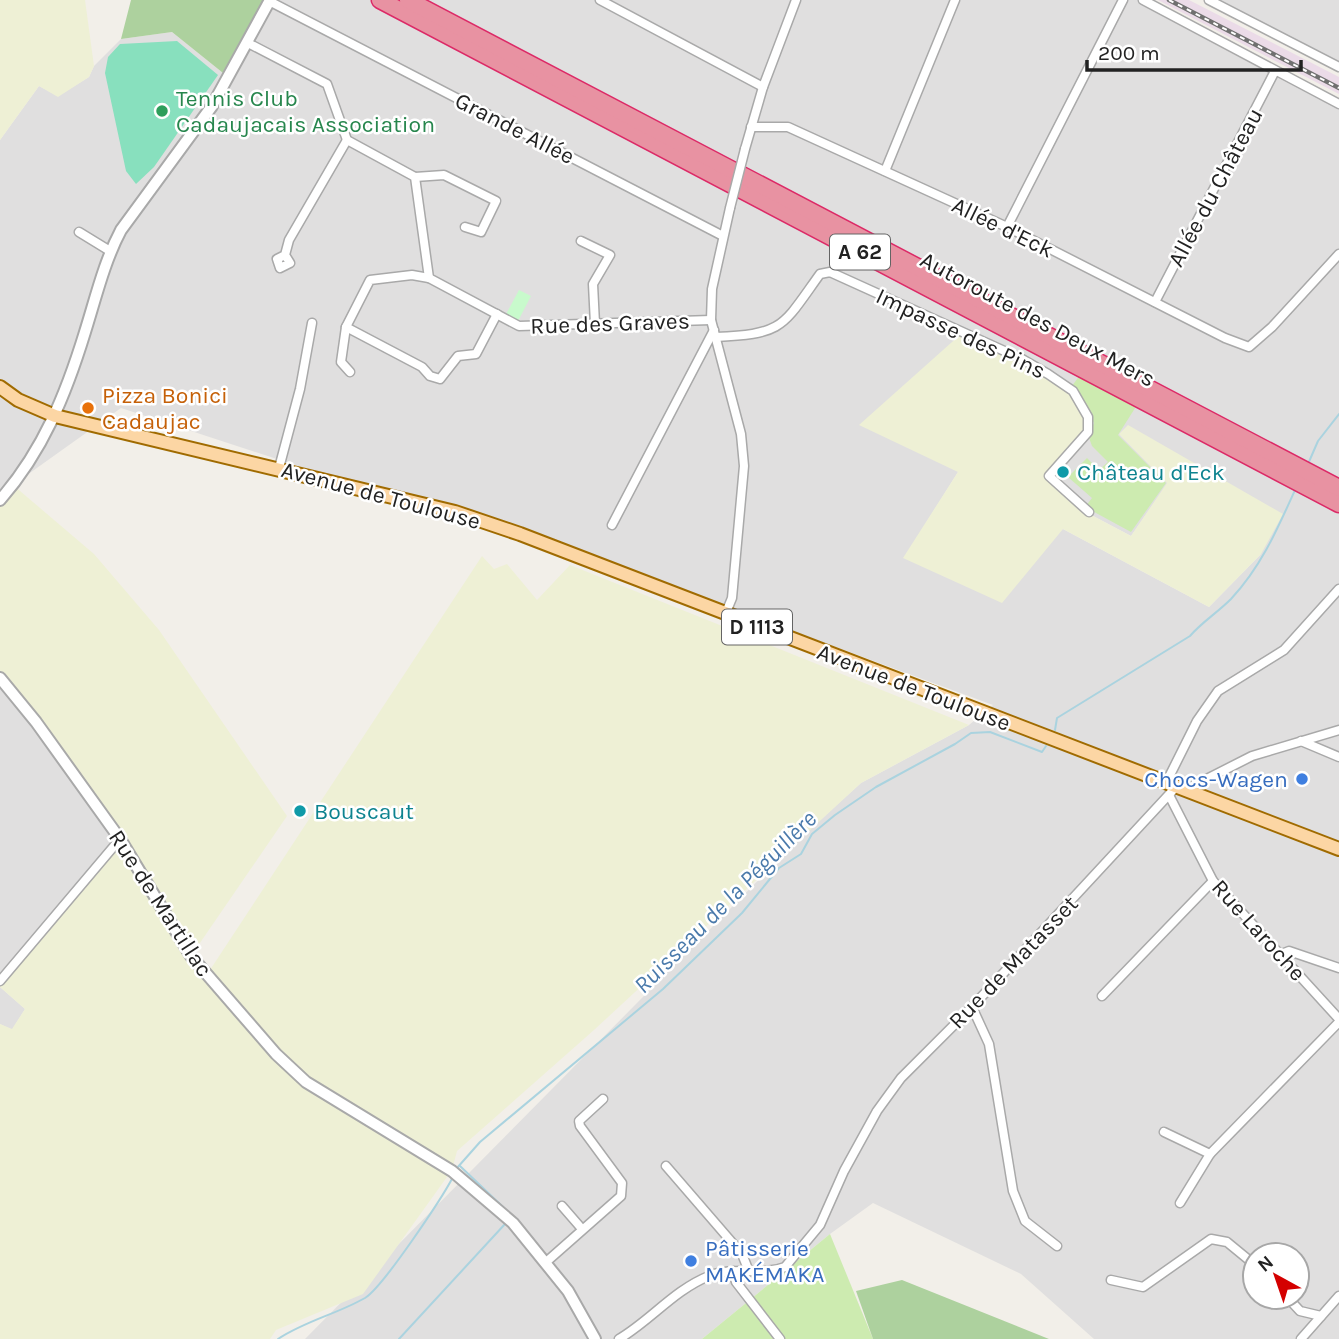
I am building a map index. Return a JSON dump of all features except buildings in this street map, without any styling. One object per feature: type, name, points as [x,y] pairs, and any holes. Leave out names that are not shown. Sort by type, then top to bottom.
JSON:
[{"type":"highway","name":"Autoroute des Deux Mers","points":[[380,0],[1339,503]]},
{"type":"highway","name":"Autoroute des Deux Mers","points":[[408,0],[1339,488]]},
{"type":"main road","name":"D 1113","points":[[0,387],[18,400],[55,416]]},
{"type":"main road","name":"Avenue de Toulouse","points":[[55,416],[455,512],[648,582],[725,615],[1174,789],[1339,849]]},
{"type":"street","points":[[600,0],[764,88]]},
{"type":"street","points":[[725,615],[732,598],[744,466],[741,434],[714,329],[712,289],[751,127],[796,2],[784,0]]},
{"type":"street","points":[[885,171],[955,0]]},
{"type":"street","points":[[1007,228],[1124,0]]},
{"type":"street","points":[[1143,0],[1339,104]]},
{"type":"street","points":[[1209,0],[1339,66]]},
{"type":"street","points":[[0,500],[36,454],[55,416],[110,251],[121,230],[212,106],[270,1]]},
{"type":"street","name":"Grande Allée","points":[[270,1],[723,236]]},
{"type":"street","points":[[248,43],[327,84],[347,141],[415,177],[444,175],[496,201],[481,232],[465,227]]},
{"type":"street","name":"Allée du Château","points":[[1155,302],[1275,71]]},
{"type":"street","name":"Allée d'Eck","points":[[751,127],[788,127],[1007,228],[1249,347],[1272,327],[1339,254]]},
{"type":"street","points":[[285,255],[289,240],[347,141]]},
{"type":"street","points":[[350,372],[341,362],[346,327],[370,281],[412,275],[429,278],[415,177]]},
{"type":"street","points":[[79,232],[110,251]]},
{"type":"street","points":[[582,241],[610,255],[593,284],[595,324]]},
{"type":"street","name":"Impasse des Pins","points":[[714,329],[772,331],[790,316],[820,274],[830,272],[1022,359],[1073,391],[1088,417],[1088,432],[1049,476],[1075,503],[1089,512]]},
{"type":"street","name":"Rue des Graves","points":[[429,278],[519,326],[595,324],[714,329]]},
{"type":"street","points":[[346,327],[422,367],[430,376],[440,379],[458,356],[476,354],[497,314]]},
{"type":"street","points":[[279,468],[300,389],[312,323]]},
{"type":"street","points":[[612,525],[714,329]]},
{"type":"street","points":[[1174,789],[1197,722],[1218,691],[1283,650],[1339,589]]},
{"type":"street","name":"Rue de Martillac","points":[[0,678],[36,722],[120,839],[191,956],[276,1054],[306,1082],[452,1171],[513,1223],[568,1291],[594,1339]]},
{"type":"street","points":[[1174,789],[1252,756],[1339,730]]},
{"type":"street","points":[[1301,741],[1339,757]]},
{"type":"street","name":"Rue Laroche","points":[[1174,789],[1213,881],[1339,1020]]},
{"type":"street","name":"Rue de Matasset","points":[[619,1339],[692,1284],[709,1276],[748,1269],[785,1267],[820,1225],[877,1111],[901,1078],[972,1007],[1174,789]]},
{"type":"street","points":[[0,981],[120,839]]},
{"type":"street","points":[[1102,996],[1213,881]]},
{"type":"street","points":[[1279,955],[1289,951],[1339,968]]},
{"type":"street","points":[[972,1007],[989,1044],[1013,1191],[1025,1221],[1057,1246]]},
{"type":"street","points":[[1180,1203],[1210,1154],[1339,1020]]},
{"type":"street","points":[[545,1263],[618,1201],[623,1190],[622,1183],[606,1165],[597,1146],[580,1126],[579,1121],[603,1099]]},
{"type":"street","points":[[1164,1132],[1210,1154]]},
{"type":"street","points":[[666,1166],[742,1254],[748,1269]]},
{"type":"street","points":[[562,1206],[582,1229]]},
{"type":"street","points":[[1111,1280],[1143,1287],[1211,1239],[1227,1242],[1241,1254]]},
{"type":"street","points":[[733,1271],[736,1282],[780,1339]]},
{"type":"street","points":[[1301,1339],[1339,1296]]},
{"type":"street","points":[[1300,1311],[1321,1316]]},
{"type":"shaded area","points":[[270,0],[1138,0],[1339,109],[1339,1339],[1094,1339],[1021,1274],[873,1203],[830,1234],[702,1339],[305,1339],[801,837],[861,783],[969,725],[993,705],[717,603],[121,408],[13,485],[0,500],[0,140],[39,86],[58,96],[89,77],[94,66],[121,39],[172,32],[228,77]],"holes":[[[1119,434],[1261,554],[1209,607],[1063,529],[904,558],[958,472],[1051,483],[1078,508],[1131,536],[1168,483]]]},
{"type":"shaded area","points":[[1158,0],[1189,0],[1339,77],[1339,94]]},
{"type":"shaded area","points":[[1218,0],[1339,0],[1339,62],[1271,27]]},
{"type":"shaded area","points":[[0,678],[120,839],[0,983]]},
{"type":"shaded area","points":[[0,987],[25,1009],[12,1030],[0,1024]]},
{"type":"green space","points":[[0,0],[85,0],[94,66],[89,77],[58,97],[39,86],[0,140]]},
{"type":"green space","points":[[131,0],[270,0],[228,77],[172,32],[121,39]]},
{"type":"green space","points":[[177,41],[218,75],[154,167],[136,184],[126,171],[105,73],[108,57],[120,44]]},
{"type":"green space","points":[[519,290],[531,296],[517,323],[505,316]]},
{"type":"green space","points":[[961,334],[1046,375],[1072,395],[1086,418],[1087,430],[1054,465],[1051,483],[1078,508],[1131,536],[1167,483],[1119,434],[1128,425],[1283,514],[1261,554],[1209,607],[1063,529],[1002,603],[903,558],[958,472],[859,425]]},
{"type":"green space","points":[[1080,375],[1137,405],[1118,435],[1166,483],[1131,532],[1085,507],[1092,498],[1068,477],[1087,458],[1099,470],[1108,462],[1092,446],[1088,435],[1094,423],[1072,386]]},
{"type":"green space","points":[[13,485],[94,554],[159,630],[287,816],[191,956],[206,976],[482,556],[494,569],[507,564],[537,600],[570,565],[969,725],[861,783],[594,1030],[457,1151],[452,1170],[363,1294],[276,1330],[270,1339],[0,1339],[0,1024],[12,1029],[25,1009],[0,987],[0,983],[120,839],[0,678],[0,500]]},
{"type":"green space","points":[[830,1234],[873,1339],[702,1339]]},
{"type":"green space","points":[[902,1280],[1049,1339],[873,1339],[856,1291]]},
{"type":"waterway","name":"Ruisseau de la Péguillère","points":[[1308,464],[1318,441],[1339,414]]},
{"type":"waterway","name":"Ruisseau de la Péguillère","points":[[1055,730],[1057,718],[1190,636],[1231,599],[1260,561],[1295,490]]},
{"type":"waterway","name":"Ruisseau de la Péguillère","points":[[457,1168],[480,1142],[663,989],[742,913],[779,868],[801,854],[812,834],[835,815],[876,787],[971,733],[990,732],[1042,752],[1046,746]]},
{"type":"waterway","points":[[460,1166],[504,1208]]},
{"type":"waterway","name":"Ruisseau de la Péguillère","points":[[278,1339],[299,1327],[354,1304],[373,1291],[412,1241],[453,1177]]},
{"type":"waterway","points":[[399,1339],[505,1224]]},
{"type":"railway","points":[[1169,0],[1339,88]]},
{"type":"place","name":"Tennis Club Cadaujacais Association","points":[[162,111]]},
{"type":"place","name":"Pizza Bonici Cadaujac","points":[[88,408]]},
{"type":"place","name":"Château d'Eck","points":[[1063,472]]},
{"type":"place","name":"Chocs-Wagen","points":[[1302,779]]},
{"type":"place","name":"Bouscaut","points":[[300,811]]},
{"type":"place","name":"Pâtisserie MAKÉMAKA","points":[[691,1261]]}]
